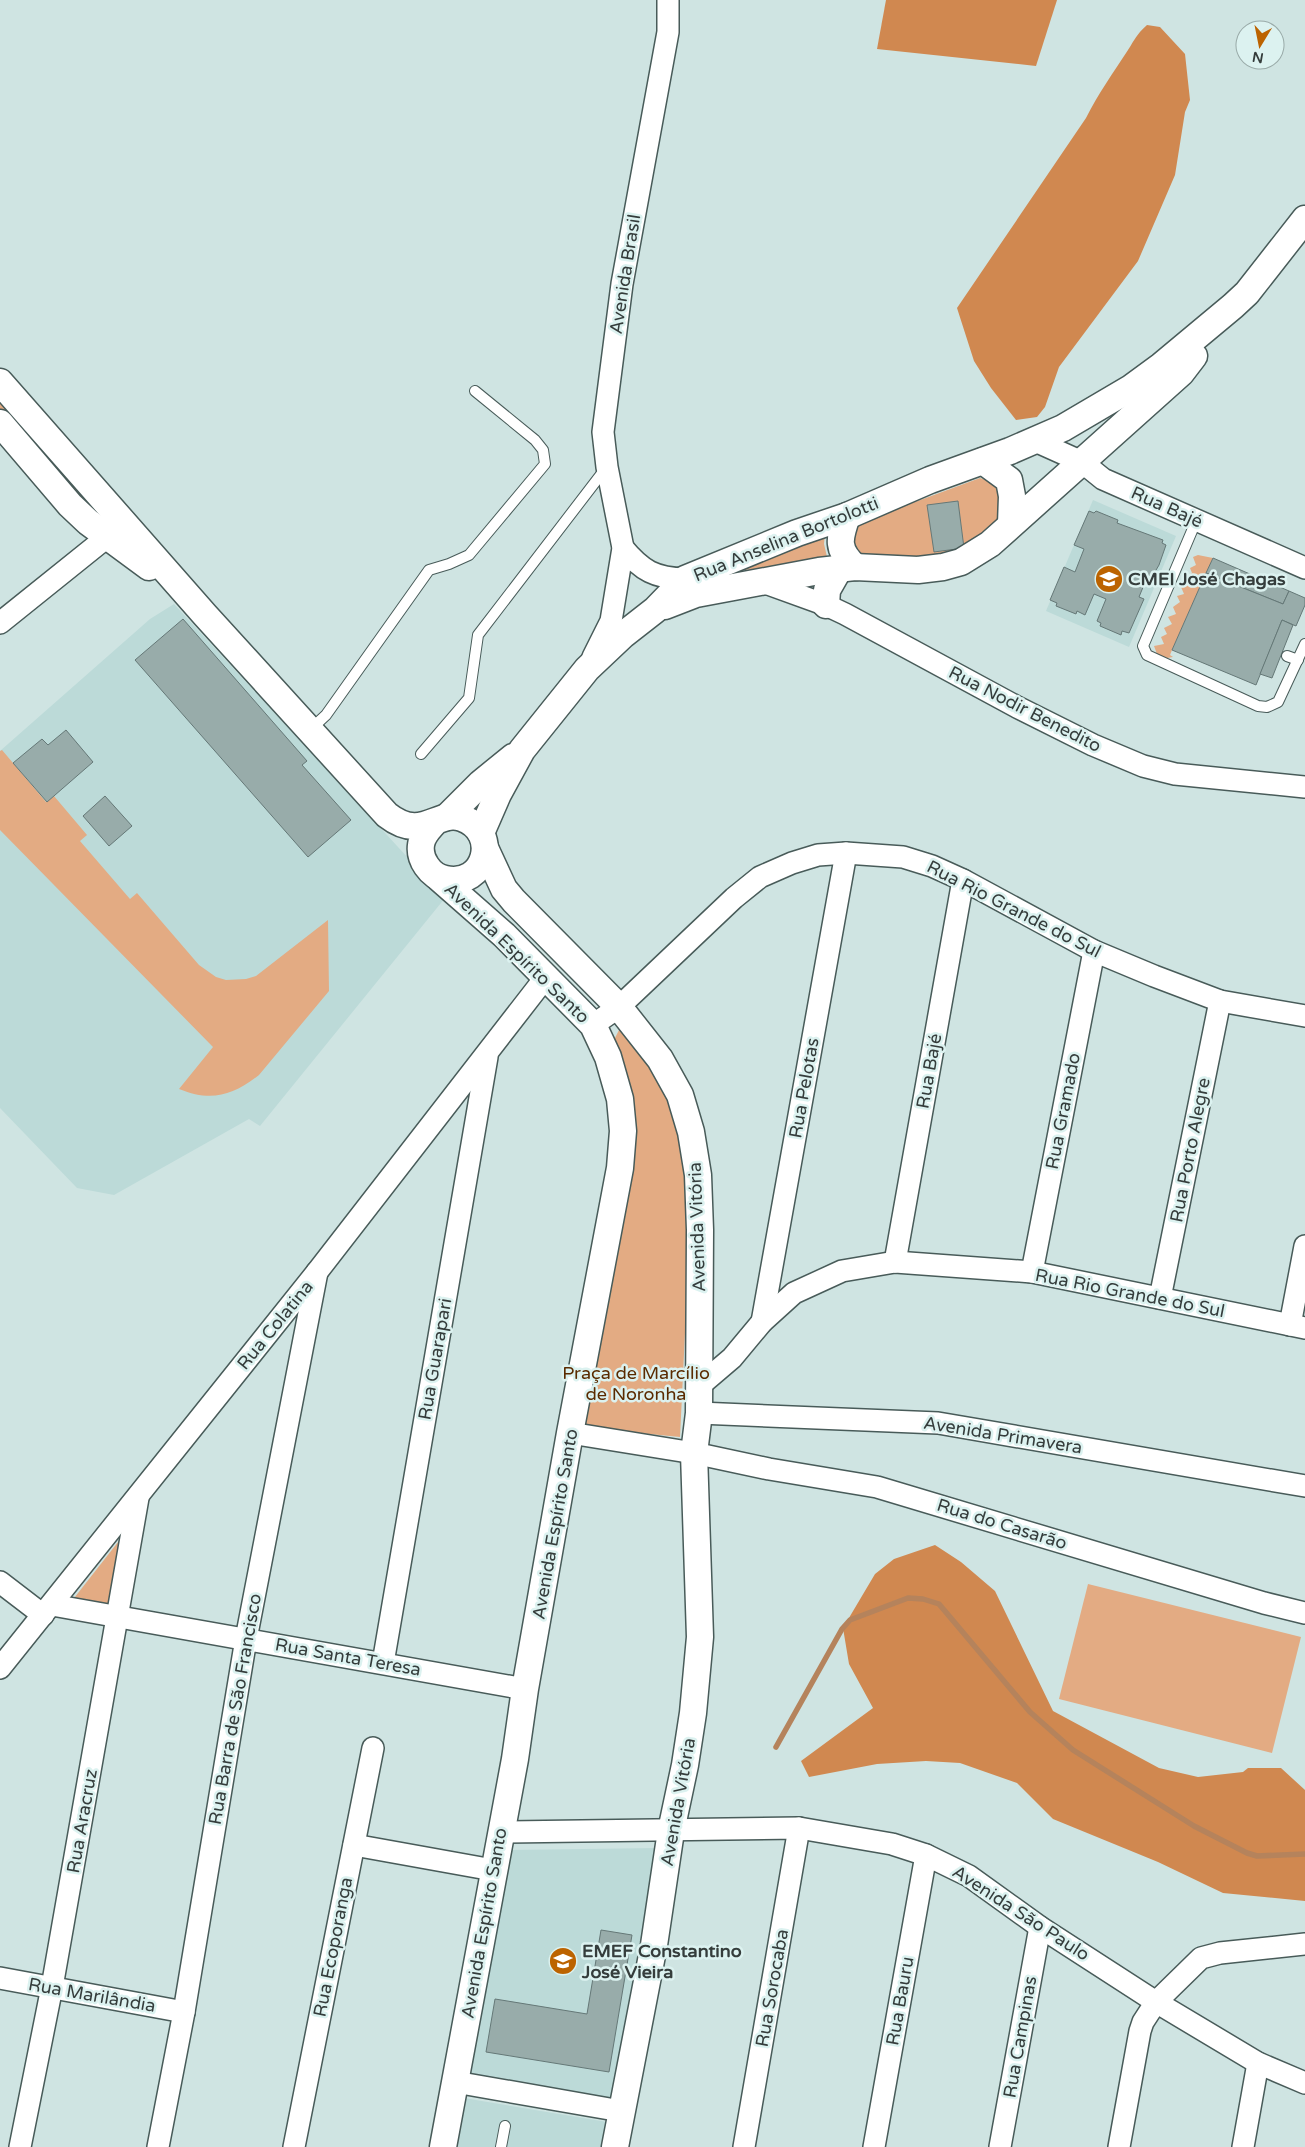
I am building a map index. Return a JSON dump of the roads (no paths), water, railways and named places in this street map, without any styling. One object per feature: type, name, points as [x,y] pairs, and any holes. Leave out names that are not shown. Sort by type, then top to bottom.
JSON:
[{"type":"street","name":"Avenida Brasil","points":[[587,669],[611,621],[623,548],[607,467],[603,432],[622,284],[668,32],[668,0]]},
{"type":"street","name":"Rua Anselina Bortolotti","points":[[655,610],[685,579],[797,533],[847,516],[930,480],[984,461],[1063,428],[1131,388],[1161,366],[1247,293],[1305,219]]},
{"type":"street","name":"Rua Anselina Bortolotti","points":[[655,610],[696,594],[760,581],[847,568],[918,570],[943,567],[961,562],[990,544],[1181,373],[1233,306]]},
{"type":"street","points":[[0,382],[205,615],[387,815],[394,821],[411,826],[420,826],[460,817],[472,823],[483,840]]},
{"type":"street","points":[[0,423],[70,505],[107,538],[165,579],[205,615]]},
{"type":"street","name":"Rua Bajé","points":[[1033,440],[1082,462],[1103,478],[1305,568]]},
{"type":"street","points":[[984,461],[1009,480],[1012,496],[1011,524]]},
{"type":"street","points":[[826,605],[827,590],[847,568],[847,559],[841,547],[841,532],[847,516]]},
{"type":"street","points":[[0,623],[107,538]]},
{"type":"street","points":[[623,548],[635,563],[651,573],[667,578],[685,579]]},
{"type":"street","name":"Rua Nodir Benedito","points":[[760,581],[826,605],[1017,707],[1093,745],[1143,766],[1175,774],[1305,787]]},
{"type":"street","points":[[522,750],[425,832],[421,844],[422,858],[433,872],[452,881],[466,878],[477,870],[484,859],[483,840],[498,794],[522,750],[587,669],[623,635],[655,610]]},
{"type":"street","name":"Avenida Espírito Santo","points":[[387,815],[400,841],[504,935],[593,1025],[608,1057],[620,1099],[623,1131],[620,1168],[570,1433],[515,1759],[443,2147]]},
{"type":"street","name":"Avenida Vitória","points":[[483,840],[504,889],[624,1012],[660,1059],[680,1095],[691,1132],[698,1175],[700,1230],[699,1413],[694,1453],[700,1637],[693,1713],[671,1830],[654,1945],[614,2147]]},
{"type":"street","name":"Rua Rio Grande do Sul","points":[[624,1012],[734,898],[760,877],[792,862],[818,855],[846,853],[903,857],[932,866],[963,880],[1094,950],[1220,1002],[1305,1016]]},
{"type":"street","name":"Rua Pelotas","points":[[762,1322],[846,853]]},
{"type":"street","name":"Rua Bajé","points":[[895,1262],[963,880]]},
{"type":"street","name":"Rua Gramado","points":[[1032,1272],[1094,950]]},
{"type":"street","name":"Rua Colatina","points":[[0,1668],[317,1272],[545,978]]},
{"type":"street","name":"Rua Porto Alegre","points":[[1160,1298],[1220,1002]]},
{"type":"street","points":[[593,1025],[624,1012]]},
{"type":"street","name":"Rua Guarapari","points":[[383,1663],[487,1054]]},
{"type":"street","points":[[1297,1327],[1305,1246]]},
{"type":"street","name":"Rua Rio Grande do Sul","points":[[698,1387],[732,1358],[762,1322],[794,1293],[842,1271],[895,1262],[1032,1272],[1297,1327]]},
{"type":"street","name":"Rua Barra de São Francisco","points":[[158,2147],[184,2012],[246,1639],[317,1272]]},
{"type":"street","name":"Avenida Primavera","points":[[699,1413],[938,1423],[1305,1486]]},
{"type":"street","points":[[570,1433],[694,1453]]},
{"type":"street","name":"Rua do Casarão","points":[[694,1453],[769,1469],[877,1487],[1264,1604],[1305,1613]]},
{"type":"street","name":"Rua Aracruz","points":[[20,2147],[52,1987],[138,1495]]},
{"type":"street","points":[[0,1582],[48,1610]]},
{"type":"street","name":"Rua Santa Teresa","points":[[48,1610],[118,1617],[526,1688]]},
{"type":"street","name":"Rua Ecoporanga","points":[[294,2147],[373,1748]]},
{"type":"street","name":"Avenida São Paulo","points":[[500,1832],[799,1828],[892,1844],[926,1855],[969,1876],[1040,1926],[1156,2002],[1258,2063],[1305,2083]]},
{"type":"street","name":"Rua Sorocaba","points":[[744,2147],[799,1828]]},
{"type":"street","points":[[354,1845],[493,1870]]},
{"type":"street","name":"Rua Bauru","points":[[874,2147],[926,1855]]},
{"type":"street","name":"Rua Campinas","points":[[1000,2147],[1040,1926]]},
{"type":"street","points":[[1119,2147],[1140,2031],[1143,2022],[1156,2002],[1201,1958],[1220,1953],[1305,1944]]},
{"type":"street","name":"Rua Marilândia","points":[[0,1978],[184,2012]]},
{"type":"street","points":[[1243,2147],[1258,2063]]},
{"type":"street","points":[[455,2082],[621,2111]]},
{"type":"lane","points":[[310,730],[326,715],[429,570],[469,555],[545,464],[543,450],[535,440],[475,392]]},
{"type":"lane","points":[[421,754],[469,698],[478,635],[607,467]]},
{"type":"lane","points":[[1196,519],[1144,646],[1146,655],[1258,706],[1267,706],[1278,702],[1305,644]]},
{"type":"lane","points":[[1287,656],[1298,660]]},
{"type":"lane","points":[[500,2147],[505,2126]]},
{"type":"waterway","points":[[776,1747],[842,1629],[850,1620],[908,1598],[923,1599],[939,1604],[1030,1712],[1073,1750],[1194,1826],[1247,1853],[1257,1856],[1305,1854]]},
{"type":"place","name":"CMEI José Chagas","points":[[1109,579]]},
{"type":"place","name":"EMEF Constantino José Vieira","points":[[563,1961]]},
{"type":"park label","name":"Praça de Marcílio de Noronha","points":[[636,1384]]}]
